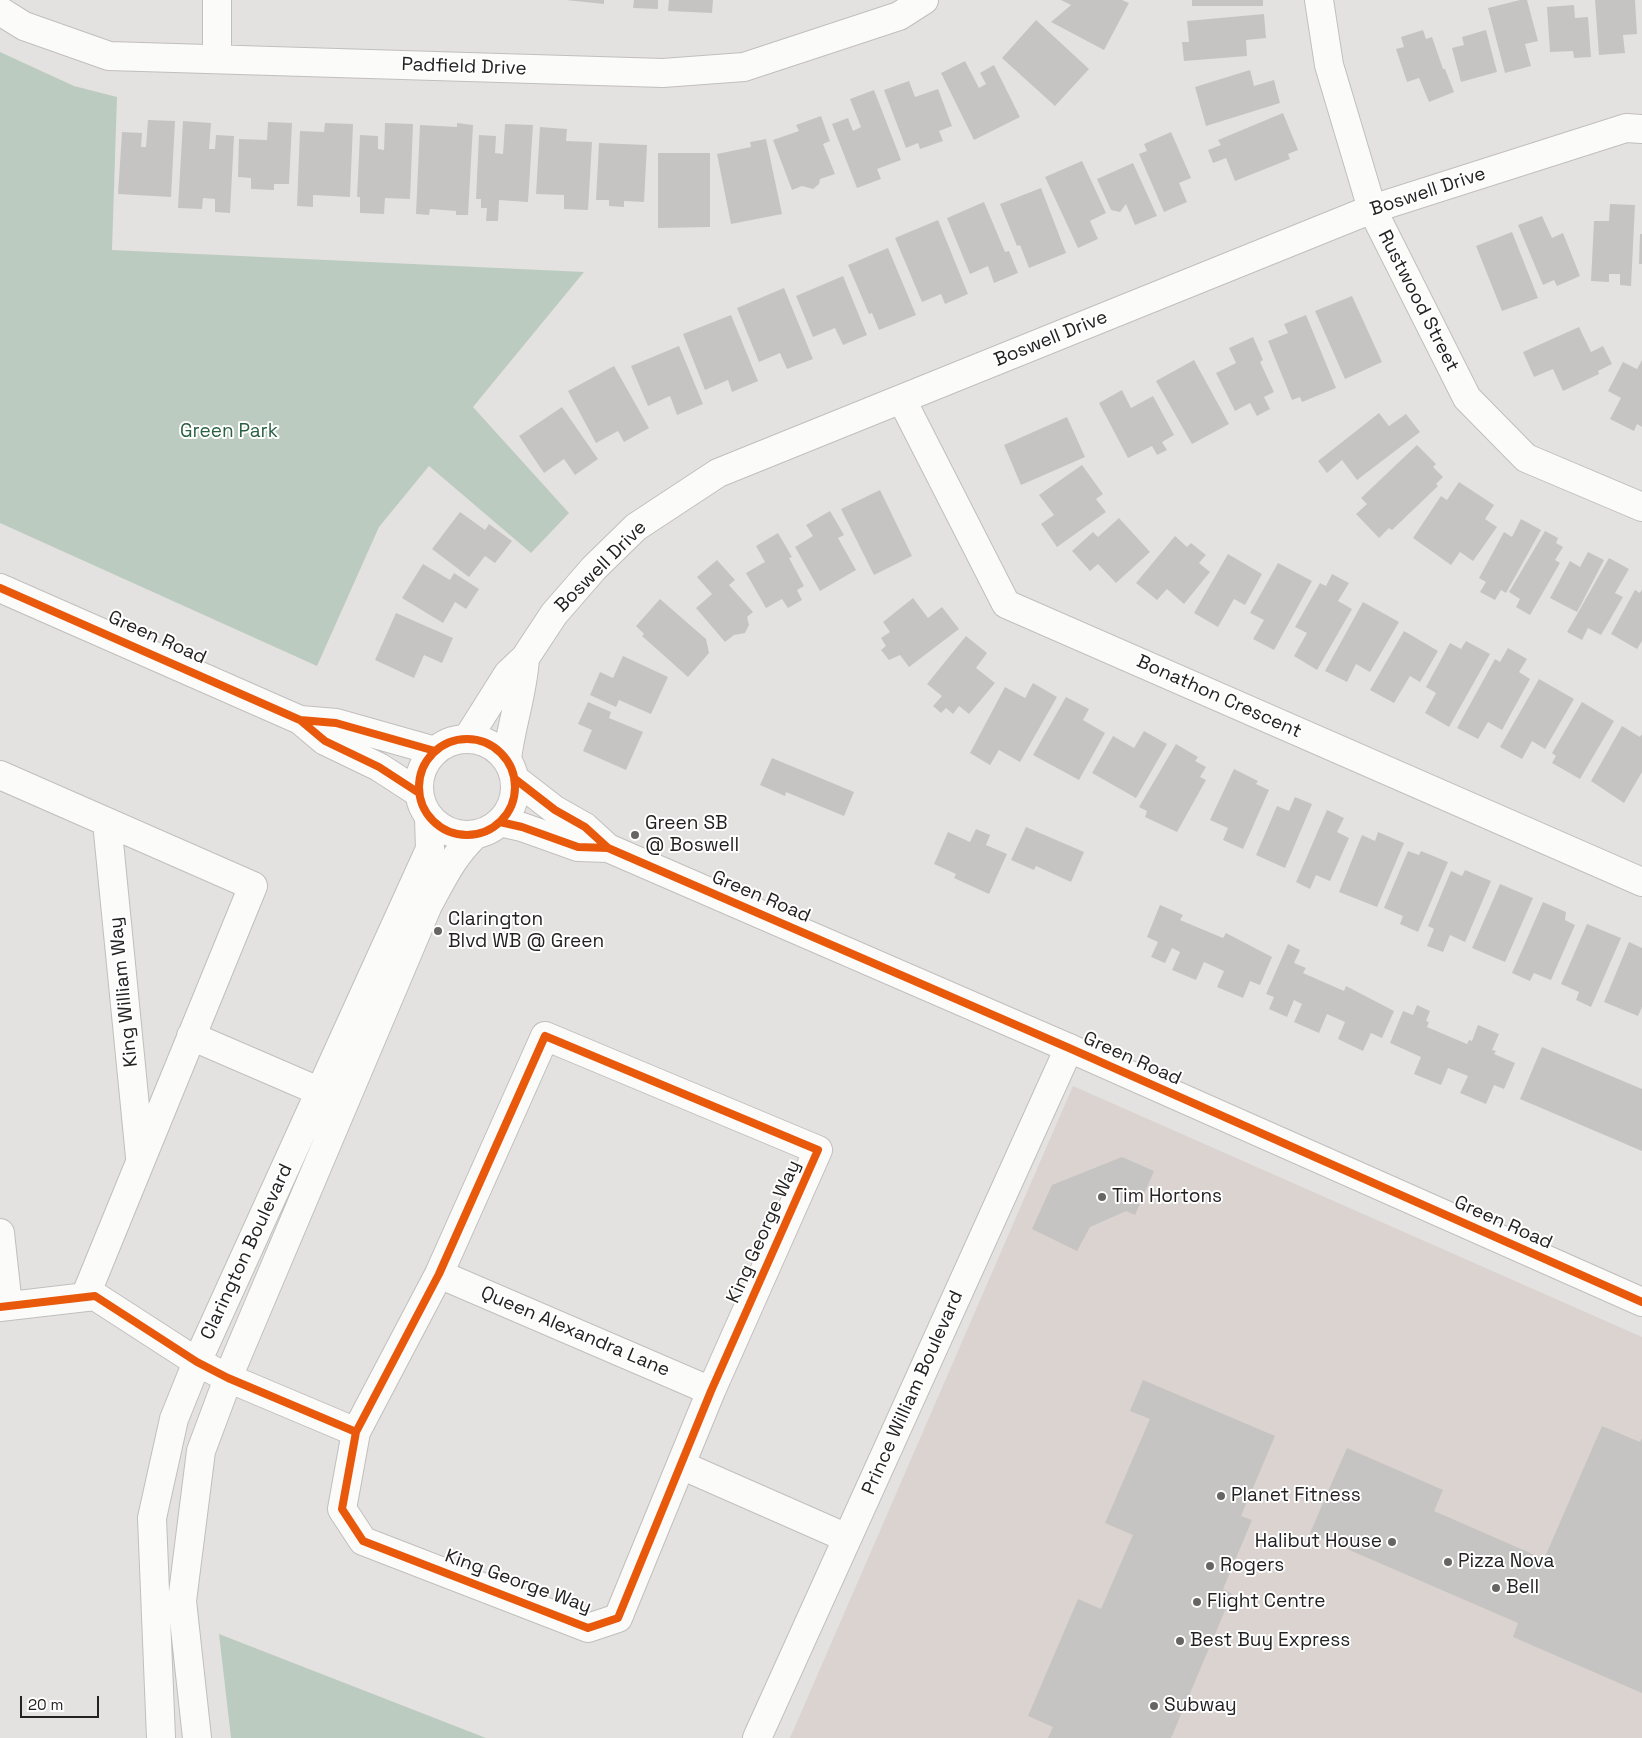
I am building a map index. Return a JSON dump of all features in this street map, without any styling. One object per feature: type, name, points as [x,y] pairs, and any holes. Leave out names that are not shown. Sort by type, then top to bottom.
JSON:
[{"type":"street","points":[[216,59],[217,0]]},
{"type":"street","name":"Padfield Drive","points":[[0,11],[24,26],[109,56],[664,73],[744,67],[899,16],[924,0]]},
{"type":"street","name":"Rustwood Street","points":[[1319,0],[1329,65],[1372,209],[1467,398],[1526,458],[1642,506]]},
{"type":"street","name":"Boswell Drive","points":[[468,739],[508,674],[525,658],[554,614],[594,568],[636,527],[718,473],[1372,209],[1626,128],[1642,129]]},
{"type":"street","name":"Bonathon Crescent","points":[[902,400],[1006,604],[1642,882]]},
{"type":"street","name":"Green Road","points":[[0,588],[300,720],[325,741],[379,766],[419,793]]},
{"type":"street","points":[[511,769],[490,744],[468,739],[445,744],[435,751],[422,770],[419,793],[422,806],[429,818],[450,832],[474,835],[484,832],[500,822],[511,807],[511,769],[510,735],[524,684],[525,658]]},
{"type":"street","name":"Green Road","points":[[300,720],[336,723],[435,751]]},
{"type":"street","name":"Green Road","points":[[511,769],[549,805],[585,827],[608,848],[1069,1048],[1642,1302]]},
{"type":"street","name":"King William Way","points":[[0,776],[253,886],[85,1297]]},
{"type":"street","name":"Clarington Boulevard","points":[[197,1738],[182,1601],[201,1451],[333,1097],[430,850],[429,818]]},
{"type":"street","name":"King William Way","points":[[107,822],[140,1161]]},
{"type":"street","name":"Green Road","points":[[500,822],[529,829],[578,847],[608,848]]},
{"type":"street","name":"Clarington Boulevard","points":[[161,1738],[152,1518],[174,1419],[197,1362],[333,1097],[446,869],[458,852],[474,835]]},
{"type":"street","points":[[191,1036],[333,1097]]},
{"type":"street","name":"King George Way","points":[[545,1036],[818,1150],[712,1391],[618,1618],[588,1628],[363,1541],[342,1509],[356,1432],[439,1274],[545,1036]]},
{"type":"street","name":"Prince William Boulevard","points":[[757,1738],[1069,1048]]},
{"type":"street","points":[[0,1233],[4,1307],[95,1296],[197,1362],[228,1378],[356,1432]]},
{"type":"street","name":"Queen Alexandra Lane","points":[[439,1274],[712,1391]]},
{"type":"street","points":[[681,1465],[847,1538]]},
{"type":"shaded area","points":[[1073,1086],[1642,1337],[1642,1738],[790,1738]]},
{"type":"green space","name":"Green Park","points":[[0,52],[74,86],[117,97],[112,250],[584,272],[473,407],[569,513],[531,553],[429,466],[379,527],[317,666],[0,523]]},
{"type":"green space","points":[[219,1634],[486,1738],[231,1738]]},
{"type":"building","points":[[566,0],[604,0],[604,4]]},
{"type":"building","points":[[634,0],[658,0],[658,9],[633,8]]},
{"type":"building","points":[[669,0],[713,0],[712,13],[668,11]]},
{"type":"building","points":[[1061,0],[1122,0],[1129,3],[1104,50],[1051,22],[1071,5]]},
{"type":"building","points":[[1192,0],[1263,0],[1263,6],[1192,6]]},
{"type":"building","points":[[1527,0],[1538,41],[1525,44],[1531,66],[1505,73],[1488,8]]},
{"type":"building","points":[[1595,0],[1635,0],[1637,34],[1623,35],[1625,53],[1599,55]]},
{"type":"building","points":[[1574,5],[1575,18],[1588,17],[1591,57],[1574,58],[1573,51],[1550,52],[1547,7]]},
{"type":"building","points":[[1264,14],[1266,38],[1246,40],[1247,56],[1184,61],[1182,42],[1189,42],[1187,21]]},
{"type":"building","points":[[1036,20],[1089,69],[1055,106],[1002,58]]},
{"type":"building","points":[[1423,30],[1426,39],[1432,37],[1443,69],[1445,69],[1454,92],[1429,102],[1419,78],[1407,82],[1396,49],[1404,47],[1401,37]]},
{"type":"building","points":[[1486,30],[1497,72],[1461,82],[1452,48],[1464,45],[1462,37]]},
{"type":"building","points":[[965,61],[979,88],[986,84],[980,73],[994,65],[1020,117],[974,140],[941,73]]},
{"type":"building","points":[[1250,70],[1254,86],[1274,80],[1280,103],[1206,126],[1195,87]]},
{"type":"building","points":[[909,81],[915,97],[938,89],[952,126],[939,131],[943,141],[920,149],[918,143],[906,148],[884,90]]},
{"type":"building","points":[[874,90],[901,160],[877,169],[881,179],[857,188],[832,124],[848,118],[853,131],[861,127],[850,99]]},
{"type":"building","points":[[1283,113],[1298,150],[1288,154],[1290,159],[1235,181],[1226,158],[1213,163],[1208,150],[1221,145],[1218,140]]},
{"type":"building","points":[[821,116],[830,141],[823,144],[835,174],[820,179],[819,184],[813,189],[802,186],[792,190],[773,140],[799,131],[796,125]]},
{"type":"building","points":[[148,120],[175,121],[171,197],[118,194],[122,132],[142,133],[141,147],[146,147]]},
{"type":"building","points":[[183,121],[211,123],[209,149],[215,149],[216,135],[234,136],[230,213],[215,212],[215,199],[203,198],[202,209],[178,208]]},
{"type":"building","points":[[268,122],[292,123],[289,184],[274,184],[274,190],[251,189],[251,178],[238,177],[239,139],[267,140]]},
{"type":"building","points":[[325,123],[353,124],[350,197],[313,195],[313,207],[297,206],[300,131],[324,132]]},
{"type":"building","points":[[385,123],[413,124],[410,199],[385,198],[384,214],[360,213],[360,197],[357,197],[360,135],[378,136],[378,149],[384,150]]},
{"type":"building","points":[[457,123],[473,125],[468,215],[456,215],[456,211],[430,209],[429,215],[416,214],[420,125],[457,127]]},
{"type":"building","points":[[505,124],[533,125],[528,202],[499,200],[498,221],[486,221],[487,208],[481,208],[481,199],[476,199],[479,135],[496,136],[495,153],[503,154]]},
{"type":"building","points":[[540,127],[567,129],[566,141],[592,142],[588,210],[564,209],[564,195],[536,194]]},
{"type":"building","points":[[1171,132],[1191,178],[1179,183],[1187,202],[1164,212],[1139,154],[1147,151],[1144,144]]},
{"type":"building","points":[[766,139],[782,214],[731,224],[717,154],[751,147],[750,142]]},
{"type":"building","points":[[599,143],[647,145],[644,202],[624,201],[624,207],[609,206],[609,200],[596,200]]},
{"type":"building","points":[[658,153],[710,153],[710,227],[658,228]]},
{"type":"building","points":[[1082,161],[1106,213],[1090,221],[1098,239],[1078,248],[1045,177]]},
{"type":"building","points":[[1133,163],[1157,216],[1135,225],[1126,204],[1120,212],[1111,210],[1097,179]]},
{"type":"building","points":[[1041,188],[1066,253],[1029,268],[1020,245],[1017,246],[1000,204]]},
{"type":"building","points":[[984,202],[1005,252],[1009,251],[1018,273],[994,283],[988,266],[970,274],[947,218]]},
{"type":"building","points":[[1610,204],[1635,205],[1631,286],[1620,285],[1620,274],[1609,274],[1609,282],[1591,281],[1594,221],[1609,221]]},
{"type":"building","points":[[1542,216],[1552,238],[1563,233],[1580,276],[1557,286],[1554,280],[1543,285],[1518,225]]},
{"type":"building","points":[[938,220],[968,294],[945,304],[941,294],[922,302],[895,238]]},
{"type":"building","points":[[1512,232],[1538,298],[1502,311],[1476,246]]},
{"type":"building","points":[[1640,234],[1642,234],[1642,264],[1639,264]]},
{"type":"building","points":[[888,248],[916,315],[879,330],[872,313],[869,314],[848,265]]},
{"type":"building","points":[[843,276],[867,335],[843,345],[835,328],[813,337],[796,296]]},
{"type":"building","points":[[784,288],[813,359],[787,369],[780,353],[759,362],[737,308]]},
{"type":"building","points":[[1352,296],[1382,362],[1345,379],[1315,311]]},
{"type":"building","points":[[731,315],[758,381],[732,392],[728,380],[705,390],[683,334]]},
{"type":"building","points":[[1306,315],[1336,388],[1302,402],[1300,397],[1292,400],[1268,341],[1288,333],[1284,324]]},
{"type":"building","points":[[1579,327],[1591,352],[1603,346],[1612,364],[1598,371],[1599,374],[1563,391],[1553,369],[1534,377],[1523,352]]},
{"type":"building","points":[[1253,337],[1263,360],[1260,362],[1274,392],[1264,397],[1270,409],[1257,416],[1250,403],[1235,411],[1216,373],[1236,363],[1229,348]]},
{"type":"building","points":[[679,346],[703,404],[677,415],[670,396],[648,406],[631,366]]},
{"type":"building","points":[[1194,360],[1229,424],[1192,444],[1156,381]]},
{"type":"building","points":[[1642,360],[1642,427],[1637,424],[1634,431],[1610,419],[1621,398],[1608,391],[1623,362],[1637,369]]},
{"type":"building","points":[[614,366],[649,428],[624,442],[618,431],[596,443],[568,391]]},
{"type":"building","points":[[1122,390],[1131,408],[1153,396],[1174,435],[1162,442],[1167,450],[1157,455],[1152,446],[1128,458],[1099,403]]},
{"type":"building","points":[[562,407],[598,459],[575,475],[564,459],[544,473],[519,436]]},
{"type":"building","points":[[1379,413],[1389,426],[1406,414],[1420,432],[1357,480],[1342,460],[1327,473],[1318,461]]},
{"type":"building","points":[[1067,417],[1085,457],[1021,485],[1004,445]]},
{"type":"building","points":[[1417,445],[1436,464],[1433,467],[1443,477],[1436,484],[1438,486],[1392,530],[1389,528],[1379,538],[1356,514],[1367,504],[1361,498]]},
{"type":"building","points":[[1082,465],[1103,494],[1096,499],[1106,512],[1057,547],[1041,524],[1054,515],[1039,495]]},
{"type":"building","points":[[1459,482],[1494,505],[1485,519],[1497,527],[1473,561],[1460,552],[1451,565],[1413,538],[1441,496],[1447,500]]},
{"type":"building","points":[[880,490],[912,556],[874,575],[841,509]]},
{"type":"building","points":[[830,511],[844,535],[838,538],[856,570],[820,591],[795,547],[813,536],[806,525]]},
{"type":"building","points":[[460,512],[485,530],[489,524],[512,541],[495,563],[485,556],[469,577],[432,549]]},
{"type":"building","points":[[1119,518],[1150,552],[1116,583],[1098,564],[1090,571],[1072,551],[1093,532],[1098,537]]},
{"type":"building","points":[[1521,519],[1541,530],[1506,593],[1501,590],[1495,600],[1480,592],[1486,582],[1479,578],[1504,532],[1512,537]]},
{"type":"building","points":[[1545,531],[1558,538],[1556,543],[1563,547],[1555,560],[1560,563],[1530,615],[1516,607],[1520,599],[1509,592]]},
{"type":"building","points":[[778,533],[792,557],[789,558],[804,586],[797,590],[802,600],[788,608],[782,599],[766,608],[746,573],[765,562],[756,546]]},
{"type":"building","points":[[1175,536],[1187,547],[1191,543],[1206,555],[1199,563],[1210,572],[1184,604],[1167,589],[1157,600],[1136,583]]},
{"type":"building","points":[[1588,552],[1604,560],[1577,612],[1550,598],[1570,561],[1580,567]]},
{"type":"building","points":[[1228,554],[1262,574],[1245,605],[1234,599],[1218,627],[1194,613]]},
{"type":"building","points":[[1609,558],[1629,569],[1615,593],[1623,597],[1601,635],[1588,628],[1582,640],[1567,632]]},
{"type":"building","points":[[717,560],[735,580],[729,585],[753,612],[747,617],[749,625],[745,633],[734,635],[725,642],[696,608],[712,594],[697,577]]},
{"type":"building","points":[[1278,563],[1312,581],[1274,650],[1253,639],[1264,620],[1250,613]]},
{"type":"building","points":[[423,564],[450,580],[454,573],[479,589],[466,609],[455,602],[443,623],[402,598]]},
{"type":"building","points":[[1332,574],[1349,583],[1338,601],[1352,609],[1317,670],[1294,656],[1307,633],[1295,627],[1320,583],[1326,586]]},
{"type":"building","points":[[1642,589],[1642,641],[1637,649],[1611,634],[1635,590],[1640,593]]},
{"type":"building","points":[[913,598],[928,618],[942,607],[959,629],[909,667],[900,655],[889,660],[881,650],[886,646],[881,638],[890,632],[883,622]]},
{"type":"building","points":[[660,599],[706,639],[709,653],[688,677],[642,636],[644,634],[636,626]]},
{"type":"building","points":[[1363,602],[1399,622],[1370,672],[1356,664],[1347,682],[1325,671]]},
{"type":"building","points":[[396,613],[453,638],[442,663],[424,655],[414,678],[375,660]]},
{"type":"building","points":[[1404,631],[1438,651],[1420,682],[1410,676],[1394,703],[1370,690]]},
{"type":"building","points":[[966,636],[987,653],[976,668],[995,683],[969,714],[959,706],[953,714],[946,708],[941,713],[933,706],[942,696],[927,684]]},
{"type":"building","points":[[1466,641],[1490,654],[1449,727],[1425,713],[1436,693],[1426,687],[1450,643],[1461,649]]},
{"type":"building","points":[[1508,648],[1527,659],[1519,672],[1530,679],[1502,730],[1488,722],[1478,739],[1457,728],[1495,659],[1500,662]]},
{"type":"building","points":[[623,656],[668,677],[651,714],[619,700],[616,707],[590,695],[600,672],[613,678]]},
{"type":"building","points":[[1539,679],[1574,699],[1545,749],[1532,741],[1522,759],[1500,747]]},
{"type":"building","points":[[1033,683],[1057,697],[1020,762],[999,750],[990,765],[970,753],[1005,687],[1025,698]]},
{"type":"building","points":[[1066,697],[1089,709],[1083,720],[1105,733],[1079,780],[1033,755]]},
{"type":"building","points":[[588,702],[611,712],[609,718],[643,732],[626,770],[583,751],[592,730],[578,724]]},
{"type":"building","points":[[1582,702],[1614,721],[1580,779],[1552,763],[1556,756],[1552,753]]},
{"type":"building","points":[[1622,726],[1640,737],[1642,734],[1642,772],[1624,803],[1591,781]]},
{"type":"building","points":[[1144,731],[1167,744],[1136,798],[1092,773],[1113,736],[1134,748]]},
{"type":"building","points":[[1176,744],[1198,757],[1195,761],[1206,767],[1200,777],[1206,780],[1177,832],[1145,817],[1147,811],[1139,807]]},
{"type":"building","points":[[772,758],[854,792],[844,816],[786,792],[785,796],[760,785]]},
{"type":"building","points":[[1234,769],[1258,781],[1256,784],[1269,790],[1243,849],[1223,840],[1228,828],[1210,820]]},
{"type":"building","points":[[1295,797],[1312,804],[1285,868],[1256,855],[1277,806],[1289,811]]},
{"type":"building","points":[[1327,810],[1344,818],[1337,832],[1349,838],[1330,881],[1316,875],[1310,889],[1296,882]]},
{"type":"building","points":[[1026,827],[1084,852],[1071,882],[1036,866],[1034,870],[1011,860]]},
{"type":"building","points":[[976,829],[990,835],[986,845],[1007,854],[989,894],[954,878],[956,874],[934,864],[948,832],[970,842]]},
{"type":"building","points":[[1378,832],[1404,843],[1377,907],[1339,892],[1362,835],[1375,841]]},
{"type":"building","points":[[1408,851],[1419,855],[1421,851],[1448,862],[1418,932],[1400,924],[1403,916],[1384,908]]},
{"type":"building","points":[[1465,870],[1491,881],[1465,942],[1450,935],[1443,952],[1427,946],[1434,929],[1428,926],[1451,871],[1462,876]]},
{"type":"building","points":[[1500,884],[1533,898],[1505,962],[1472,948]]},
{"type":"building","points":[[1543,902],[1566,912],[1565,920],[1575,925],[1551,980],[1534,973],[1530,981],[1512,973]]},
{"type":"building","points":[[1160,905],[1183,915],[1180,920],[1223,938],[1226,933],[1272,957],[1260,985],[1250,981],[1243,998],[1217,987],[1224,971],[1204,962],[1196,980],[1172,970],[1180,952],[1172,948],[1165,963],[1151,957],[1158,942],[1147,937]]},
{"type":"building","points":[[1587,924],[1621,938],[1591,1007],[1576,1000],[1579,992],[1561,984]]},
{"type":"building","points":[[1629,942],[1642,948],[1642,1007],[1638,1016],[1604,1002]]},
{"type":"building","points":[[1288,944],[1300,950],[1294,963],[1306,968],[1303,973],[1344,991],[1346,986],[1394,1011],[1382,1038],[1371,1033],[1363,1051],[1338,1039],[1345,1022],[1327,1014],[1319,1033],[1294,1022],[1302,1004],[1294,1000],[1287,1017],[1269,1009],[1274,997],[1266,994]]},
{"type":"building","points":[[1417,1005],[1430,1011],[1426,1021],[1429,1022],[1427,1027],[1467,1044],[1469,1040],[1472,1041],[1478,1025],[1499,1034],[1492,1050],[1496,1051],[1494,1054],[1515,1063],[1504,1089],[1494,1085],[1486,1104],[1460,1093],[1468,1076],[1448,1068],[1441,1085],[1414,1074],[1421,1057],[1390,1043],[1403,1011],[1413,1015]]},
{"type":"building","points":[[1542,1047],[1642,1089],[1642,1151],[1520,1099]]},
{"type":"building","points":[[1122,1157],[1154,1171],[1135,1215],[1126,1211],[1090,1227],[1077,1251],[1032,1229],[1052,1185]]},
{"type":"building","points":[[1143,1380],[1275,1436],[1241,1516],[1252,1520],[1223,1589],[1232,1594],[1171,1738],[1048,1738],[1053,1727],[1028,1716],[1078,1599],[1101,1609],[1133,1535],[1105,1523],[1150,1419],[1130,1411]]},
{"type":"building","points":[[1602,1426],[1640,1442],[1642,1438],[1642,1693],[1513,1637],[1518,1623],[1310,1533],[1347,1448],[1443,1490],[1434,1511],[1544,1559]]},
{"type":"cycle path","points":[[0,588],[300,720],[325,741],[379,767],[419,793]]},
{"type":"cycle path","points":[[300,720],[336,723],[435,751]]},
{"type":"cycle path","points":[[467,739],[485,743],[501,753],[511,769],[515,787],[511,805],[501,821],[485,831],[467,835],[449,831],[433,821],[423,805],[419,787],[423,769],[433,753],[449,743],[467,739]]},
{"type":"cycle path","points":[[515,779],[555,810],[585,827],[608,848],[1069,1048],[1642,1302]]},
{"type":"cycle path","points":[[500,822],[522,827],[578,847],[608,848]]},
{"type":"cycle path","points":[[0,1307],[95,1296],[197,1362],[228,1378],[356,1432],[342,1509],[363,1541],[588,1628],[618,1618],[711,1391],[818,1150],[545,1036],[439,1274],[356,1432]]},
{"type":"place","name":"Green SB @ Boswell","points":[[635,835]]},
{"type":"place","name":"Clarington Blvd WB @ Green","points":[[438,931]]},
{"type":"place","name":"Tim Hortons","points":[[1102,1197]]},
{"type":"place","name":"Planet Fitness","points":[[1221,1496]]},
{"type":"place","name":"Halibut House","points":[[1392,1542]]},
{"type":"place","name":"Pizza Nova","points":[[1448,1562]]},
{"type":"place","name":"Rogers","points":[[1210,1566]]},
{"type":"place","name":"Bell","points":[[1496,1588]]},
{"type":"place","name":"Flight Centre","points":[[1197,1602]]},
{"type":"place","name":"Best Buy Express","points":[[1180,1641]]},
{"type":"place","name":"Subway","points":[[1154,1706]]}]
